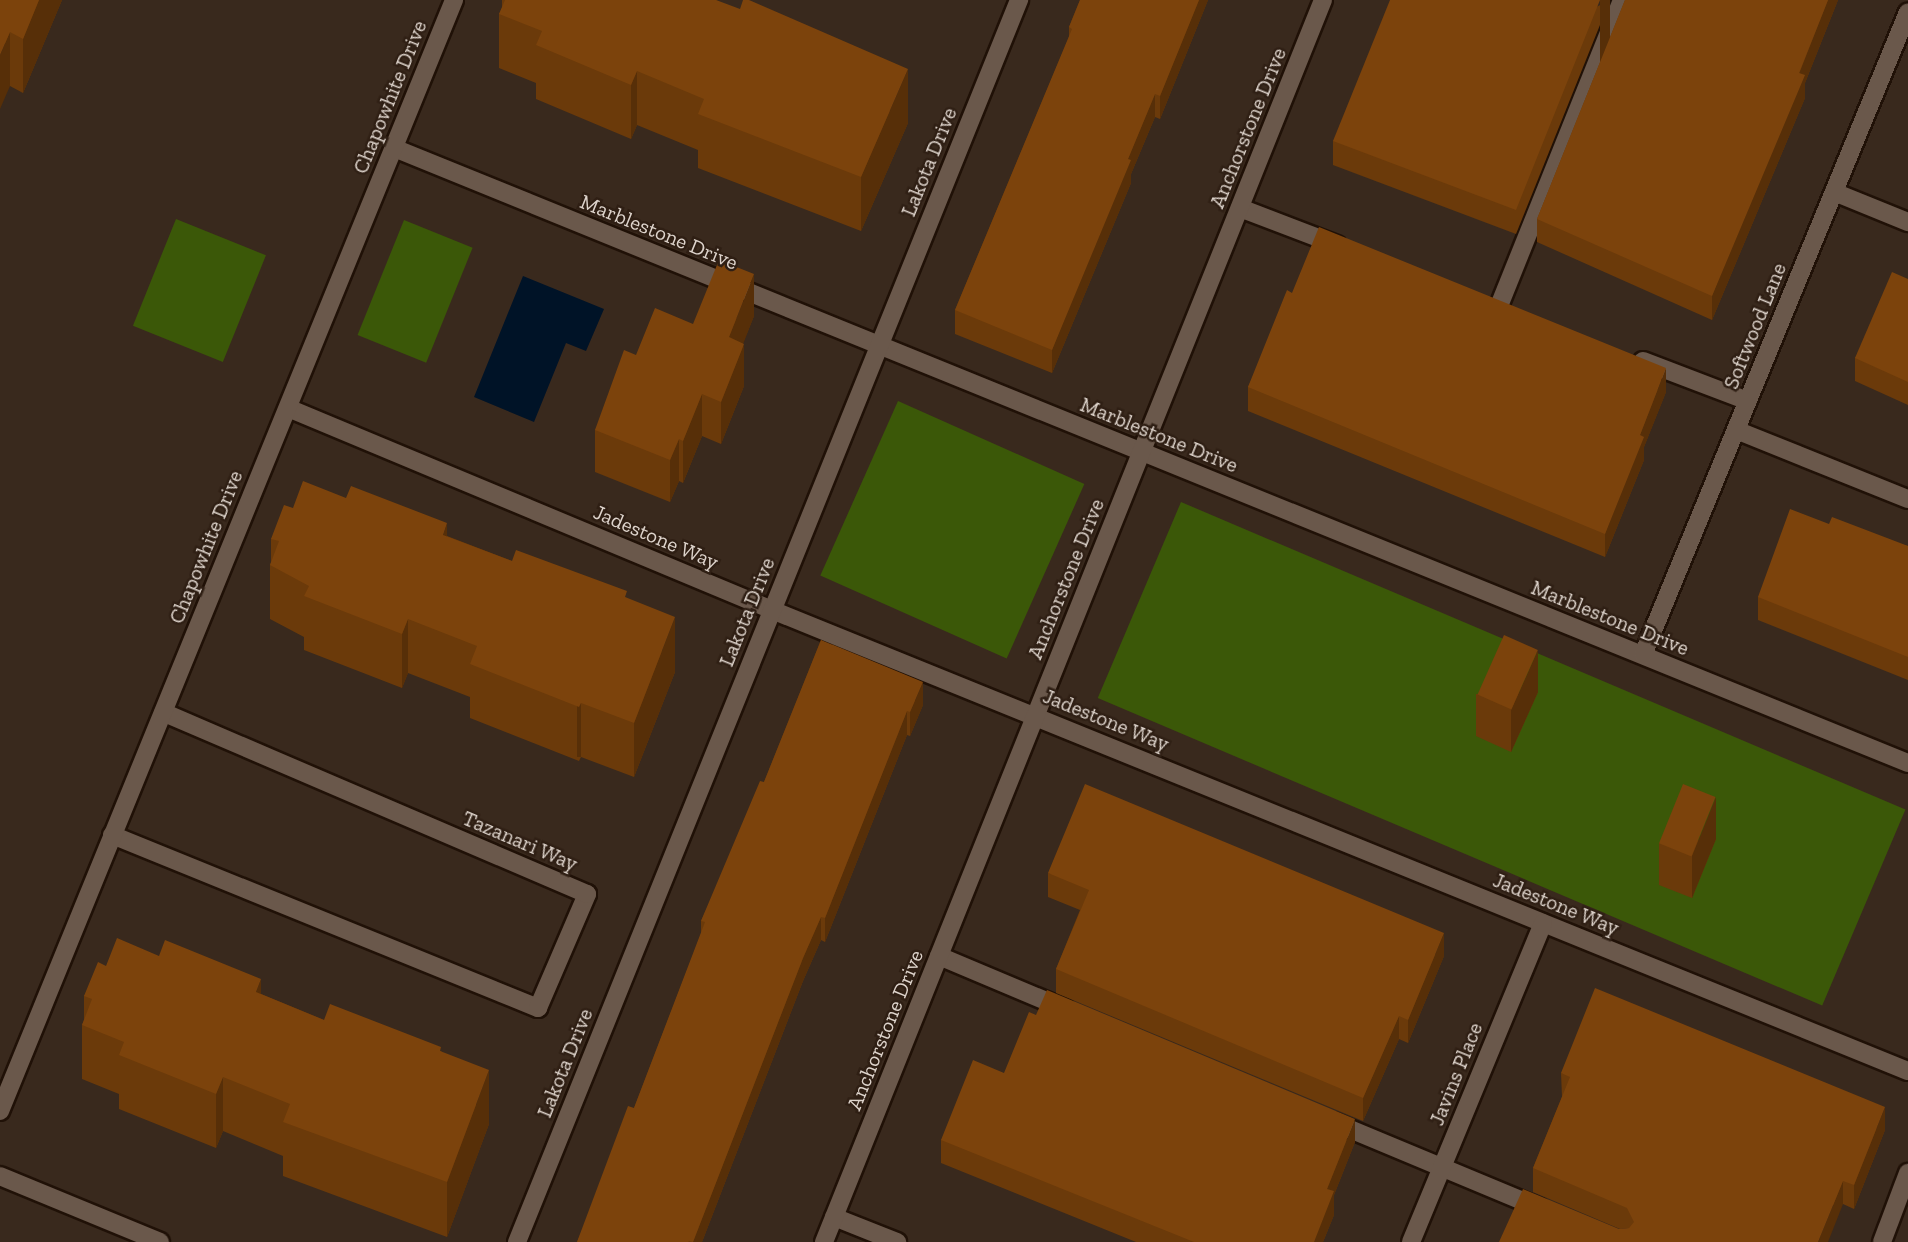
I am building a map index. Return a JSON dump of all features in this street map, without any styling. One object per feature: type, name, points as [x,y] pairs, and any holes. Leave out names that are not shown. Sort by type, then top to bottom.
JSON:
[{"type":"street","name":"Chapowhite Drive","points":[[0,1111],[454,0]]},
{"type":"street","name":"Lakota Drive","points":[[517,1242],[1019,0]]},
{"type":"street","name":"Anchorstone Drive","points":[[824,1242],[1323,0]]},
{"type":"street","points":[[1499,306],[1622,0]]},
{"type":"street","name":"Softwood Lane","points":[[1643,655],[1908,12]]},
{"type":"street","name":"Marblestone Drive","points":[[394,148],[1908,763]]},
{"type":"street","points":[[1834,192],[1908,222]]},
{"type":"street","points":[[1240,208],[1359,253]]},
{"type":"street","points":[[1477,298],[1521,314]]},
{"type":"street","points":[[1629,356],[1748,401]]},
{"type":"street","name":"Jadestone Way","points":[[288,408],[772,610],[1908,1071]]},
{"type":"street","points":[[1736,430],[1908,499]]},
{"type":"street","name":"Tazanari Way","points":[[112,835],[538,1008],[587,894],[163,712]]},
{"type":"street","name":"Javins Place","points":[[1410,1242],[1543,922]]},
{"type":"street","points":[[939,956],[1081,1016]]},
{"type":"street","points":[[1310,1112],[1559,1216]]},
{"type":"street","points":[[1882,1242],[1908,1173]]},
{"type":"street","points":[[0,1176],[160,1242]]},
{"type":"street","points":[[834,1217],[897,1242]]},
{"type":"green space","points":[[176,219],[266,255],[223,362],[133,326]]},
{"type":"green space","points":[[404,220],[473,248],[426,363],[358,335]]},
{"type":"green space","points":[[898,401],[1084,484],[1007,658],[820,575]]},
{"type":"green space","points":[[1181,502],[1905,810],[1822,1006],[1098,698]]},
{"type":"water","points":[[523,276],[604,309],[586,351],[566,343],[534,422],[474,397]]},
{"type":"building","points":[[0,0],[39,0],[23,39],[10,32],[0,55]]},
{"type":"building","points":[[505,0],[716,0],[740,9],[743,0],[749,0],[908,69],[861,177],[698,114],[704,99],[637,71],[631,85],[536,45],[542,31],[499,14]]},
{"type":"building","points":[[1080,0],[1199,0],[1160,96],[1155,94],[1128,159],[1131,160],[1052,350],[955,310],[1072,29],[1069,27]]},
{"type":"building","points":[[1390,0],[1600,0],[1516,210],[1333,141]]},
{"type":"building","points":[[1625,0],[1828,0],[1799,73],[1805,75],[1712,296],[1537,219]]},
{"type":"building","points":[[1319,227],[1666,368],[1640,435],[1644,437],[1605,534],[1248,387],[1287,290],[1292,293]]},
{"type":"building","points":[[719,260],[754,274],[729,337],[744,344],[721,402],[702,394],[683,441],[679,439],[670,460],[595,430],[624,350],[636,355],[655,308],[693,324]]},
{"type":"building","points":[[1892,272],[1908,279],[1908,382],[1855,358]]},
{"type":"building","points":[[303,481],[346,498],[351,486],[447,523],[443,535],[512,561],[516,550],[627,591],[625,597],[675,617],[634,723],[581,703],[579,707],[470,664],[477,646],[408,619],[402,634],[304,596],[309,586],[270,565],[279,541],[271,539],[284,505],[293,508]]},
{"type":"building","points":[[1790,509],[1829,524],[1832,517],[1908,546],[1908,657],[1758,597]]},
{"type":"building","points":[[1504,635],[1538,650],[1511,709],[1478,694]]},
{"type":"building","points":[[821,640],[923,682],[910,712],[907,711],[825,918],[821,917],[803,958],[693,1242],[577,1242],[628,1106],[634,1108],[705,922],[701,921],[760,781],[764,782]]},
{"type":"building","points":[[1085,784],[1444,933],[1408,1020],[1399,1016],[1363,1098],[1056,969],[1089,890],[1048,873]]},
{"type":"building","points":[[1683,784],[1715,797],[1691,856],[1659,843]]},
{"type":"building","points":[[117,938],[159,956],[165,940],[261,979],[256,992],[324,1020],[330,1004],[441,1047],[440,1051],[489,1070],[447,1182],[283,1122],[290,1104],[223,1077],[216,1094],[119,1055],[124,1042],[82,1025],[92,999],[84,996],[98,962],[106,966]]},
{"type":"building","points":[[1595,988],[1885,1107],[1854,1185],[1843,1181],[1818,1242],[1499,1242],[1523,1189],[1619,1229],[1629,1228],[1634,1222],[1627,1208],[1533,1168],[1570,1077],[1561,1073]]},
{"type":"building","points":[[1047,990],[1355,1119],[1327,1189],[1334,1191],[1314,1242],[1194,1242],[941,1140],[973,1060],[1004,1073],[1029,1012],[1036,1015]]}]
